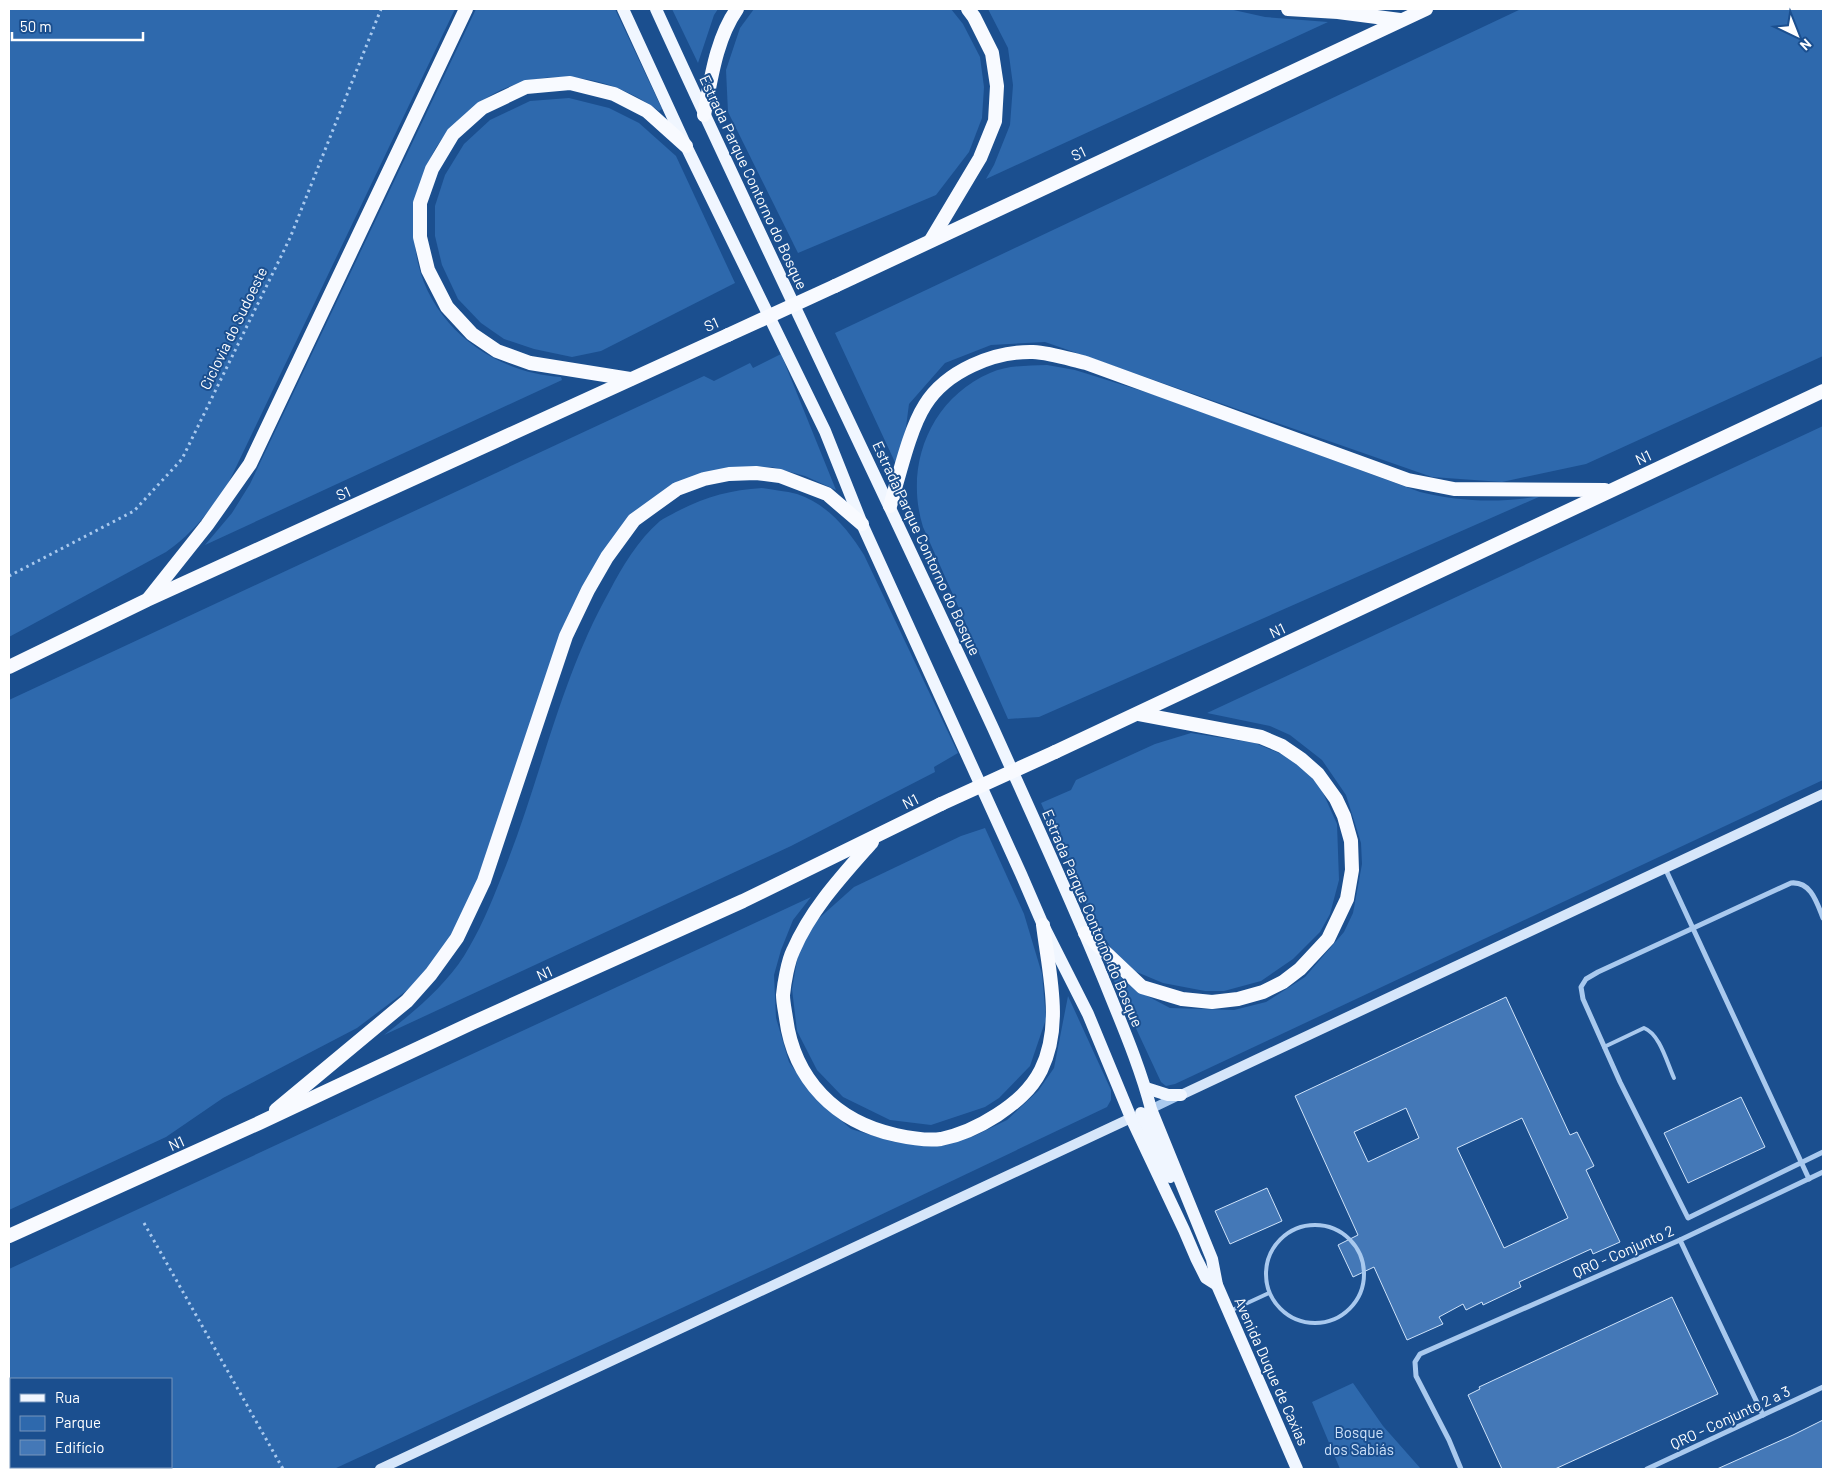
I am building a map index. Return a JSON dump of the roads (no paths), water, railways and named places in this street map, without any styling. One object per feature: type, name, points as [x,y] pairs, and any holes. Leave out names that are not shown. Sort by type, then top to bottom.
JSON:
[{"type":"highway","points":[[147,600],[207,525],[250,464],[466,9]]},
{"type":"highway","points":[[704,115],[713,67],[728,22],[738,9]]},
{"type":"highway","points":[[931,240],[980,158],[995,121],[997,86],[992,53],[974,16],[968,9]]},
{"type":"highway","points":[[1288,9],[1338,12],[1401,20]]},
{"type":"highway","name":"S1","points":[[9,667],[147,600],[835,286],[1426,9]]},
{"type":"highway","points":[[630,379],[530,363],[497,352],[472,334],[446,307],[428,270],[420,237],[420,203],[432,169],[453,134],[482,108],[526,87],[570,83],[614,94],[647,112],[686,146]]},
{"type":"highway","points":[[890,506],[914,426],[924,405],[938,387],[960,372],[984,360],[1012,353],[1033,352],[1086,363],[1408,480],[1454,489],[1610,490]]},
{"type":"highway","name":"N1","points":[[9,1236],[742,901],[941,804],[1139,714],[1823,391]]},
{"type":"highway","points":[[259,1123],[407,1001],[431,974],[457,938],[484,881],[566,636],[588,590],[607,557],[634,520],[677,489],[704,479],[729,474],[756,473],[780,476],[828,494],[862,524]]},
{"type":"highway","points":[[1085,933],[1142,987],[1182,1000],[1212,1002],[1238,999],[1263,992],[1283,982],[1300,969],[1328,939],[1347,899],[1352,870],[1350,841],[1344,816],[1336,799],[1318,774],[1282,746],[1262,737],[1139,714]]},
{"type":"highway","points":[[875,837],[811,914],[792,953],[783,996],[787,1026],[794,1053],[806,1076],[821,1096],[863,1126],[909,1138],[940,1139],[964,1132],[990,1120],[1013,1104],[1032,1086],[1041,1069],[1048,1049],[1053,1022],[1053,997],[1043,925]]},
{"type":"main road","points":[[380,1469],[1139,1114],[1094,1020],[1088,1014],[1043,925],[1022,874],[862,524],[825,431],[686,146],[623,9]]},
{"type":"main road","name":"Estrada Parque Contorno do Bosque","points":[[656,9],[704,115],[890,506],[1085,933],[1146,1088],[1139,1114]]},
{"type":"main road","points":[[1146,1088],[1168,1095],[1181,1095],[1823,794]]},
{"type":"main road","name":"Avenida Duque de Caxias","points":[[1139,1114],[1182,1189],[1212,1259],[1217,1285],[1228,1312],[1298,1469]]},
{"type":"main road","name":"Avenida Duque de Caxias","points":[[1139,1114],[1196,1258],[1206,1278],[1217,1285]]},
{"type":"street","points":[[1664,867],[1808,1179]]},
{"type":"street","points":[[1823,918],[1817,901],[1807,887],[1799,882],[1791,883],[1586,980],[1581,987],[1583,999],[1620,1082],[1688,1218],[1823,1152]]},
{"type":"street","points":[[1139,1114],[1181,1095]]},
{"type":"street","name":"QRO - Conjunto 2","points":[[1461,1469],[1449,1440],[1416,1376],[1415,1362],[1420,1354],[1680,1240],[1823,1172]]},
{"type":"street","points":[[1680,1240],[1763,1415]]},
{"type":"street","name":"QRO - Conjunto 2 a 3","points":[[1647,1469],[1823,1387]]},
{"type":"lane","points":[[1604,1047],[1644,1028],[1650,1030],[1659,1044],[1674,1078]]},
{"type":"lane","points":[[1314,1224],[1334,1228],[1349,1238],[1361,1254],[1365,1272],[1362,1291],[1352,1308],[1337,1319],[1317,1324],[1296,1321],[1279,1310],[1269,1293],[1265,1273],[1269,1255],[1280,1239],[1296,1228],[1314,1224]]},
{"type":"lane","points":[[1228,1312],[1269,1293]]},
{"type":"park label","name":"Bosque dos Sabiás","points":[[1359,1440]]}]
